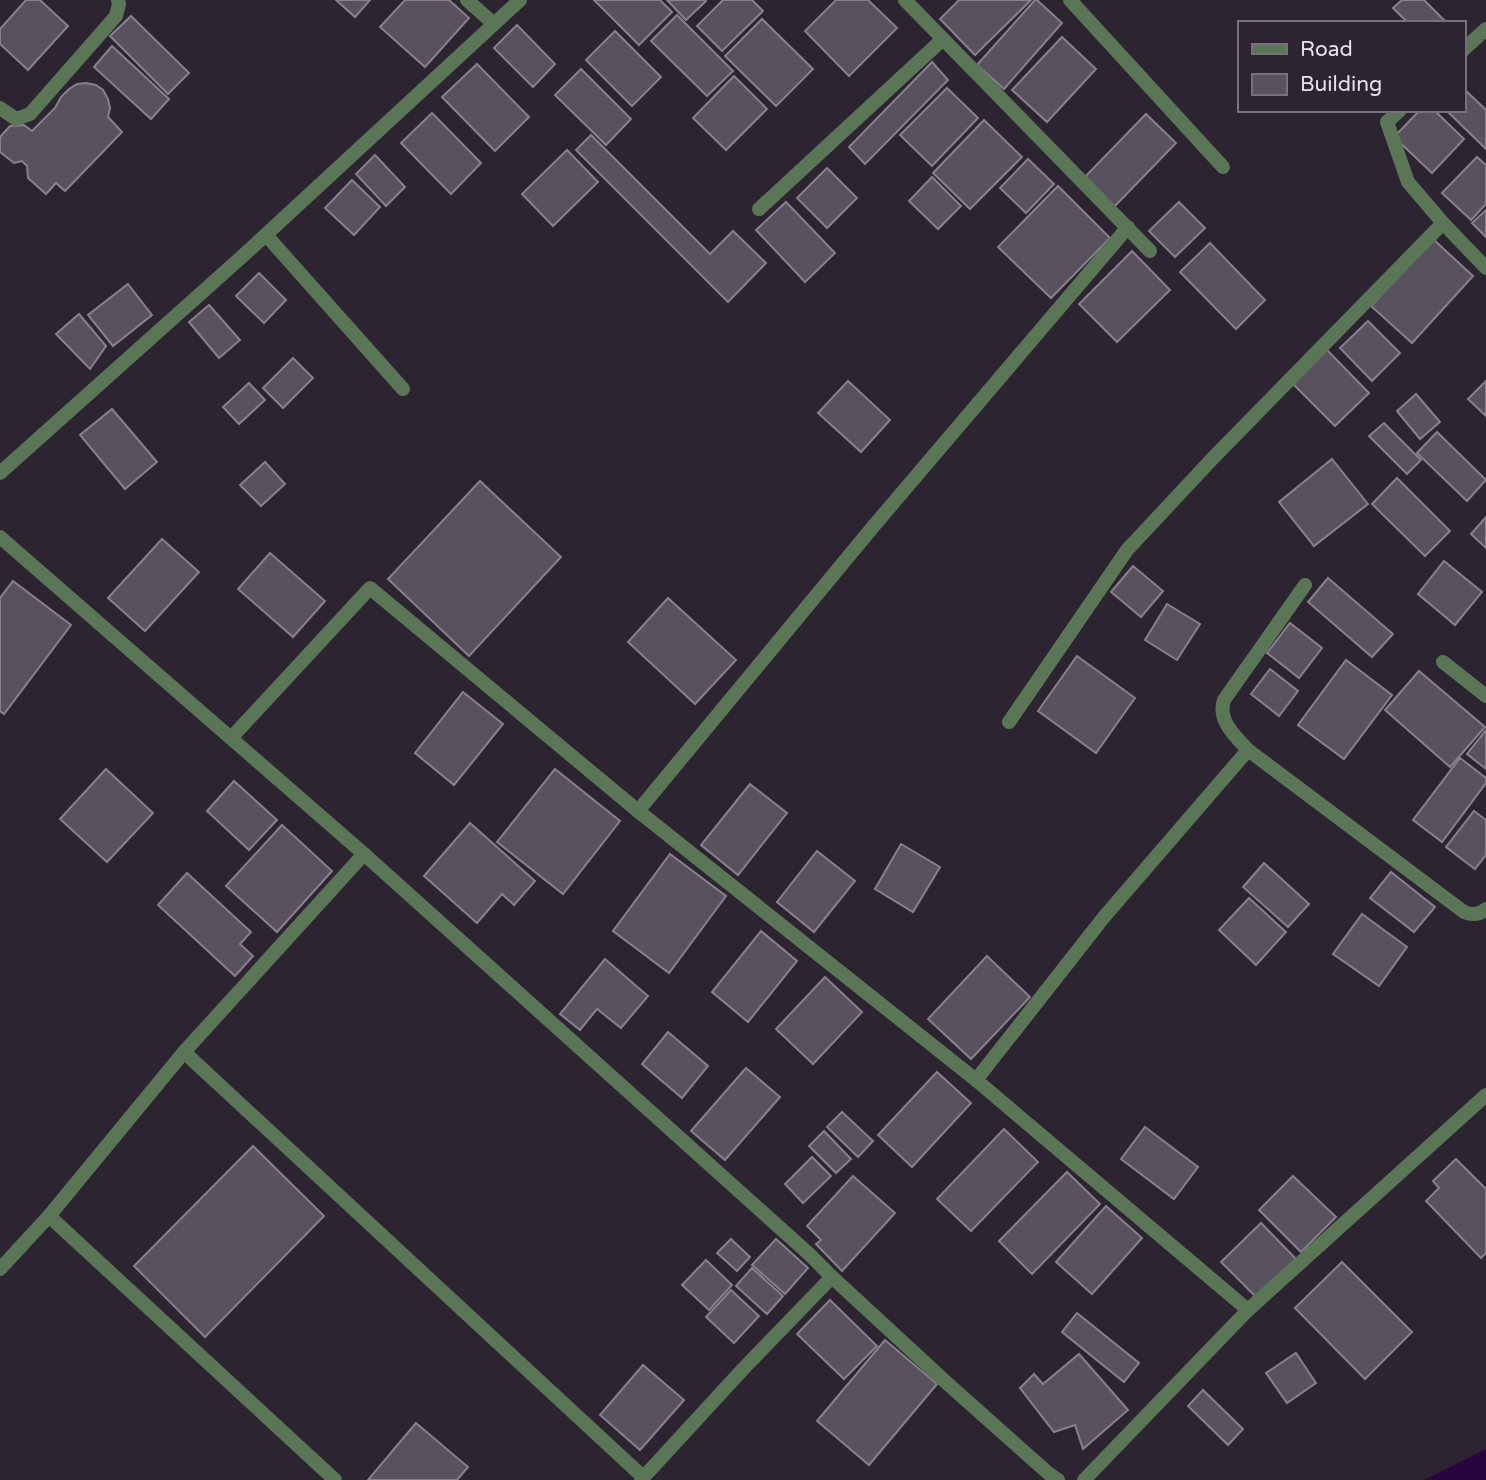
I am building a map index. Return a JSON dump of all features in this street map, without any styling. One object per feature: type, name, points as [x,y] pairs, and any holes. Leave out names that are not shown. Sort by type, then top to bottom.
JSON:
[{"type":"street","points":[[0,108],[16,119],[30,114],[116,16],[118,0]]},
{"type":"street","points":[[467,0],[494,24]]},
{"type":"street","points":[[0,473],[266,234],[520,0]]},
{"type":"street","points":[[905,0],[1150,251]]},
{"type":"street","points":[[1070,0],[1223,167]]},
{"type":"street","points":[[1465,48],[1486,29]]},
{"type":"street","points":[[759,209],[943,39]]},
{"type":"street","points":[[1398,112],[1387,122],[1408,182],[1486,268]]},
{"type":"street","points":[[1009,722],[1127,550],[1443,223]]},
{"type":"street","points":[[638,811],[863,538],[1128,227]]},
{"type":"street","points":[[266,234],[403,389]]},
{"type":"street","points":[[0,537],[364,854],[809,1254],[948,1384],[1058,1480]]},
{"type":"street","points":[[1306,585],[1224,700],[1221,709],[1229,729],[1248,750],[1464,912],[1477,914],[1486,909]]},
{"type":"street","points":[[231,738],[370,588],[638,811],[976,1080],[1248,1310]]},
{"type":"street","points":[[1443,662],[1486,696]]},
{"type":"street","points":[[976,1080],[1104,917],[1248,750]]},
{"type":"street","points":[[0,1269],[49,1216],[184,1052],[364,854]]},
{"type":"street","points":[[184,1052],[642,1479],[832,1277]]},
{"type":"street","points":[[1084,1480],[1248,1310],[1486,1095]]},
{"type":"street","points":[[49,1216],[335,1480]]},
{"type":"shaded area","points":[[1486,1449],[1486,1480],[1424,1480]]},
{"type":"building","points":[[26,0],[40,0],[68,26],[28,70],[0,44],[0,29]]},
{"type":"building","points":[[336,0],[370,0],[355,17]]},
{"type":"building","points":[[405,0],[449,0],[469,18],[425,67],[380,27]]},
{"type":"building","points":[[594,0],[660,0],[672,12],[639,45]]},
{"type":"building","points":[[667,0],[705,0],[706,1],[686,20]]},
{"type":"building","points":[[723,0],[752,0],[763,11],[722,51],[697,26]]},
{"type":"building","points":[[836,0],[868,0],[897,28],[849,76],[805,31]]},
{"type":"building","points":[[959,0],[1031,0],[975,55],[940,19]]},
{"type":"building","points":[[1035,0],[1062,23],[1004,89],[977,65]]},
{"type":"building","points":[[1402,0],[1424,0],[1445,21],[1406,21],[1393,8]]},
{"type":"building","points":[[677,15],[733,71],[707,96],[651,41]]},
{"type":"building","points":[[131,16],[189,73],[168,94],[110,36]]},
{"type":"building","points":[[762,19],[813,69],[776,106],[725,56]]},
{"type":"building","points":[[517,25],[555,64],[533,87],[494,48]]},
{"type":"building","points":[[615,31],[661,77],[632,106],[586,60]]},
{"type":"building","points":[[1062,37],[1096,69],[1047,122],[1012,90]]},
{"type":"building","points":[[112,46],[169,99],[151,119],[94,67]]},
{"type":"building","points":[[932,62],[948,80],[865,164],[849,147]]},
{"type":"building","points":[[477,64],[529,117],[495,151],[442,97]]},
{"type":"building","points":[[581,69],[631,119],[606,145],[555,95]]},
{"type":"building","points":[[734,76],[767,109],[726,150],[693,118]]},
{"type":"building","points":[[86,83],[103,90],[110,108],[108,117],[122,132],[65,191],[56,183],[46,194],[28,178],[27,166],[22,161],[14,163],[0,152],[0,137],[10,126],[24,125],[32,131],[69,89]]},
{"type":"building","points":[[947,88],[978,118],[932,166],[900,135]]},
{"type":"building","points":[[1465,90],[1486,110],[1486,149],[1448,112],[1465,112]]},
{"type":"building","points":[[1418,112],[1436,112],[1464,139],[1432,173],[1394,137]]},
{"type":"building","points":[[432,113],[481,163],[451,194],[401,143]]},
{"type":"building","points":[[1146,114],[1176,143],[1112,209],[1082,180]]},
{"type":"building","points":[[984,120],[1022,157],[970,209],[933,173]]},
{"type":"building","points":[[591,135],[710,254],[733,231],[766,263],[728,302],[576,150]]},
{"type":"building","points":[[567,150],[598,182],[553,226],[522,194]]},
{"type":"building","points":[[375,155],[405,187],[386,206],[356,174]]},
{"type":"building","points":[[1477,157],[1486,165],[1486,204],[1471,220],[1442,193]]},
{"type":"building","points":[[1028,159],[1054,184],[1026,213],[1000,188]]},
{"type":"building","points":[[827,168],[857,198],[827,228],[797,198]]},
{"type":"building","points":[[932,177],[961,206],[938,229],[909,201]]},
{"type":"building","points":[[352,180],[380,207],[354,235],[325,208]]},
{"type":"building","points":[[1058,186],[1110,238],[1051,298],[998,247]]},
{"type":"building","points":[[786,202],[835,253],[805,282],[756,230]]},
{"type":"building","points":[[1179,202],[1205,228],[1175,257],[1149,231]]},
{"type":"building","points":[[1486,210],[1486,237],[1472,223]]},
{"type":"building","points":[[1433,239],[1473,276],[1412,343],[1371,306]]},
{"type":"building","points":[[1210,243],[1265,300],[1236,329],[1180,272]]},
{"type":"building","points":[[1132,251],[1170,290],[1117,342],[1079,304]]},
{"type":"building","points":[[259,273],[286,300],[264,323],[236,296]]},
{"type":"building","points":[[128,284],[152,315],[113,346],[88,315]]},
{"type":"building","points":[[209,305],[240,340],[219,358],[189,322]]},
{"type":"building","points":[[79,314],[106,346],[90,369],[56,334]]},
{"type":"building","points":[[1368,321],[1400,353],[1372,381],[1340,348]]},
{"type":"building","points":[[1326,349],[1369,393],[1335,426],[1291,382]]},
{"type":"building","points":[[293,358],[313,378],[283,408],[263,388]]},
{"type":"building","points":[[848,381],[890,420],[861,452],[818,413]]},
{"type":"building","points":[[1486,381],[1486,416],[1468,399]]},
{"type":"building","points":[[249,383],[265,400],[239,424],[223,407]]},
{"type":"building","points":[[1416,394],[1440,422],[1420,439],[1397,411]]},
{"type":"building","points":[[112,409],[157,462],[125,489],[80,435]]},
{"type":"building","points":[[1384,423],[1421,460],[1407,474],[1369,436]]},
{"type":"building","points":[[1437,432],[1486,480],[1467,501],[1417,453]]},
{"type":"building","points":[[1332,459],[1368,504],[1314,546],[1279,502]]},
{"type":"building","points":[[265,462],[285,484],[261,506],[240,485]]},
{"type":"building","points":[[1397,478],[1450,531],[1425,556],[1372,504]]},
{"type":"building","points":[[480,481],[561,557],[469,656],[388,579]]},
{"type":"building","points":[[1486,517],[1486,548],[1471,534]]},
{"type":"building","points":[[162,539],[199,572],[145,631],[108,598]]},
{"type":"building","points":[[270,553],[325,601],[293,637],[238,589]]},
{"type":"building","points":[[1444,561],[1482,592],[1455,625],[1418,594]]},
{"type":"building","points":[[1133,566],[1163,591],[1141,617],[1111,592]]},
{"type":"building","points":[[1328,578],[1393,634],[1372,657],[1308,602]]},
{"type":"building","points":[[13,581],[71,625],[4,714],[0,711],[0,598]]},
{"type":"building","points":[[668,598],[736,660],[695,704],[628,642]]},
{"type":"building","points":[[1167,604],[1200,624],[1177,660],[1145,640]]},
{"type":"building","points":[[1290,623],[1322,648],[1299,678],[1267,653]]},
{"type":"building","points":[[1077,656],[1135,698],[1096,753],[1038,711]]},
{"type":"building","points":[[1346,660],[1392,695],[1344,759],[1298,725]]},
{"type":"building","points":[[1270,669],[1298,691],[1279,716],[1251,694]]},
{"type":"building","points":[[1419,671],[1485,727],[1450,767],[1385,710]]},
{"type":"building","points":[[463,692],[503,724],[454,785],[415,753]]},
{"type":"building","points":[[1486,730],[1486,769],[1467,754]]},
{"type":"building","points":[[1460,758],[1486,778],[1486,783],[1442,842],[1413,820]]},
{"type":"building","points":[[106,769],[153,813],[107,862],[60,819]]},
{"type":"building","points":[[555,769],[620,821],[563,894],[497,842]]},
{"type":"building","points":[[234,781],[277,820],[249,850],[207,811]]},
{"type":"building","points":[[750,784],[787,813],[738,875],[701,845]]},
{"type":"building","points":[[1474,811],[1486,820],[1486,855],[1475,869],[1446,847]]},
{"type":"building","points":[[470,823],[535,881],[514,905],[502,894],[477,923],[424,876]]},
{"type":"building","points":[[282,825],[332,871],[277,932],[226,886]]},
{"type":"building","points":[[901,844],[940,867],[913,912],[875,889]]},
{"type":"building","points":[[817,851],[855,881],[814,932],[777,902]]},
{"type":"building","points":[[670,854],[726,896],[669,973],[613,931]]},
{"type":"building","points":[[1264,863],[1309,904],[1288,927],[1243,887]]},
{"type":"building","points":[[1391,872],[1435,907],[1414,932],[1370,898]]},
{"type":"building","points":[[187,873],[251,932],[240,944],[253,956],[235,976],[158,905]]},
{"type":"building","points":[[1249,898],[1286,932],[1256,965],[1219,930]]},
{"type":"building","points":[[1362,914],[1407,947],[1379,986],[1333,954]]},
{"type":"building","points":[[761,931],[797,961],[748,1022],[712,992]]},
{"type":"building","points":[[987,956],[1030,997],[971,1059],[928,1019]]},
{"type":"building","points":[[605,959],[648,996],[621,1028],[597,1009],[580,1030],[560,1014]]},
{"type":"building","points":[[825,977],[862,1012],[813,1064],[776,1029]]},
{"type":"building","points":[[668,1032],[708,1066],[682,1098],[642,1064]]},
{"type":"building","points":[[746,1068],[780,1097],[725,1160],[691,1131]]},
{"type":"building","points":[[937,1072],[971,1103],[912,1167],[878,1135]]},
{"type":"building","points":[[842,1112],[873,1141],[858,1157],[827,1127]]},
{"type":"building","points":[[1145,1127],[1198,1167],[1174,1199],[1121,1159]]},
{"type":"building","points":[[1004,1129],[1038,1162],[971,1231],[937,1199]]},
{"type":"building","points":[[824,1131],[851,1159],[836,1173],[809,1146]]},
{"type":"building","points":[[253,1146],[324,1216],[205,1337],[134,1266]]},
{"type":"building","points":[[812,1157],[831,1176],[803,1203],[785,1184]]},
{"type":"building","points":[[1456,1159],[1486,1189],[1486,1253],[1481,1258],[1426,1201],[1439,1188],[1433,1181]]},
{"type":"building","points":[[1067,1172],[1100,1204],[1032,1274],[999,1241]]},
{"type":"building","points":[[853,1176],[895,1213],[842,1271],[816,1244],[821,1240],[807,1226]]},
{"type":"building","points":[[1293,1176],[1336,1217],[1301,1252],[1259,1210]]},
{"type":"building","points":[[1106,1206],[1142,1238],[1092,1294],[1056,1262]]},
{"type":"building","points":[[1261,1223],[1298,1261],[1259,1300],[1221,1262]]},
{"type":"building","points":[[731,1239],[750,1257],[737,1271],[717,1253]]},
{"type":"building","points":[[776,1239],[808,1268],[785,1294],[752,1265]]},
{"type":"building","points":[[706,1260],[732,1285],[709,1310],[682,1285]]},
{"type":"building","points":[[1342,1262],[1412,1332],[1365,1379],[1295,1308]]},
{"type":"building","points":[[752,1268],[783,1296],[767,1314],[736,1286]]},
{"type":"building","points":[[731,1290],[759,1316],[734,1343],[706,1317]]},
{"type":"building","points":[[830,1300],[877,1346],[844,1379],[797,1334]]},
{"type":"building","points":[[1077,1313],[1139,1363],[1124,1382],[1062,1332]]},
{"type":"building","points":[[885,1340],[937,1384],[869,1465],[817,1421]]},
{"type":"building","points":[[1296,1353],[1316,1383],[1287,1403],[1266,1373]]},
{"type":"building","points":[[1079,1354],[1128,1410],[1083,1449],[1075,1425],[1054,1432],[1020,1388],[1034,1374],[1043,1384]]},
{"type":"building","points":[[643,1365],[684,1400],[640,1450],[600,1415]]},
{"type":"building","points":[[1203,1390],[1243,1429],[1228,1445],[1188,1406]]},
{"type":"building","points":[[416,1423],[468,1467],[457,1480],[368,1480]]}]
